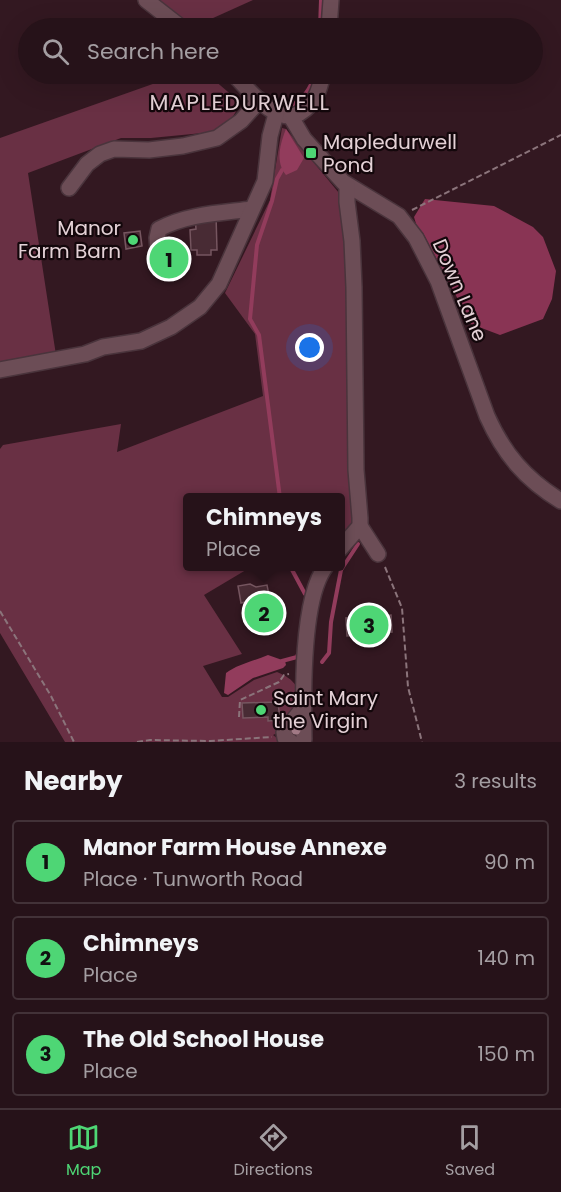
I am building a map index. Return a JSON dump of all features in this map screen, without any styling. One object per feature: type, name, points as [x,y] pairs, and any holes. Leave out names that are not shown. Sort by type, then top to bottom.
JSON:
[{"type":"street","points":[[146,0],[169,18]]},
{"type":"street","points":[[330,18],[332,0]]},
{"type":"street","name":"Down Lane","points":[[244,84],[260,99],[284,115],[347,185],[399,216],[416,238],[438,281],[487,416],[500,444],[525,474],[561,501]]},
{"type":"street","points":[[0,370],[141,341],[185,318],[210,297],[219,284],[265,181],[270,136],[284,115],[311,105],[318,95],[321,84]]},
{"type":"street","points":[[69,188],[87,164],[100,154],[114,149],[149,150],[183,146],[217,138],[241,121],[260,99]]},
{"type":"street","points":[[347,185],[354,287],[356,470],[360,526],[378,554]]},
{"type":"street","points":[[158,251],[159,229],[169,223],[203,215],[252,209]]},
{"type":"street","points":[[345,543],[360,526]]},
{"type":"street","points":[[302,742],[304,739],[303,679],[312,594],[324,571]]},
{"type":"street","points":[[287,737],[303,708]]},
{"type":"path","points":[[399,216],[561,135]]},
{"type":"path","points":[[378,554],[390,575],[402,608],[408,687],[422,742]]},
{"type":"path","points":[[0,611],[51,696],[74,742]]},
{"type":"path","points":[[239,717],[240,700],[279,682],[284,675],[288,674],[303,679]]},
{"type":"path","points":[[137,742],[287,737]]},
{"type":"shaded area","points":[[153,0],[253,0],[213,18],[176,18]]},
{"type":"shaded area","points":[[153,84],[219,84],[241,103],[229,123],[213,132],[151,138],[121,138],[28,173],[56,355],[10,360],[0,364],[0,138]]},
{"type":"shaded area","points":[[282,128],[286,129],[339,193],[346,226],[354,525],[345,535],[345,493],[183,493],[183,571],[244,571],[204,595],[242,654],[203,666],[222,697],[228,697],[254,680],[277,672],[289,678],[296,686],[300,695],[301,708],[283,730],[273,735],[282,742],[65,742],[0,633],[0,449],[3,445],[121,424],[117,452],[263,396],[255,334],[225,293],[270,200]]},
{"type":"shaded area","points":[[286,129],[304,158],[297,170],[286,175],[281,164],[280,147]]},
{"type":"shaded area","points":[[425,199],[494,206],[533,227],[543,237],[556,271],[552,299],[543,319],[500,335],[471,324],[423,233],[417,227],[414,217]]},
{"type":"shaded area","points":[[268,655],[285,661],[286,665],[253,678],[228,695],[224,693],[226,673]]},
{"type":"building","points":[[216,215],[217,250],[211,250],[211,255],[197,255],[197,250],[191,250],[190,230],[196,229],[195,216]]},
{"type":"building","name":"Manor Farm Barn","points":[[140,231],[142,246],[126,249],[124,233]]},
{"type":"building","points":[[186,250],[189,269],[174,271],[173,263],[151,266],[150,255]]},
{"type":"building","points":[[250,584],[256,587],[267,585],[275,624],[258,627],[253,600],[241,603],[238,586]]},
{"type":"building","points":[[391,615],[392,632],[347,636],[346,618]]},
{"type":"building","name":"Saint Mary the Virgin","points":[[278,702],[280,720],[268,721],[268,717],[243,718],[242,703]]},
{"type":"waterway","points":[[320,18],[321,0]]},
{"type":"waterway","points":[[289,107],[306,93],[311,84]]},
{"type":"waterway","points":[[279,493],[259,335],[250,319],[257,245],[277,179],[282,170]]},
{"type":"waterway","points":[[345,564],[358,544]]},
{"type":"waterway","points":[[293,571],[305,594]]},
{"type":"waterway","points":[[322,662],[329,653],[331,622],[341,571]]},
{"type":"waterway","points":[[282,661],[297,657],[298,654]]},
{"type":"place","name":"Mapledurwell Pond","points":[[311,153]]},
{"type":"place","name":"Manor Farm Barn","points":[[133,240]]},
{"type":"place","name":"Manor Farm House Annexe","points":[[169,259]]},
{"type":"place","name":"Chimneys","points":[[264,613]]},
{"type":"place","name":"The Old School House","points":[[369,625]]},
{"type":"place","name":"Saint Mary the Virgin","points":[[261,710]]},
{"type":"district","name":"MAPLEDURWELL","points":[[240,102]]}]
